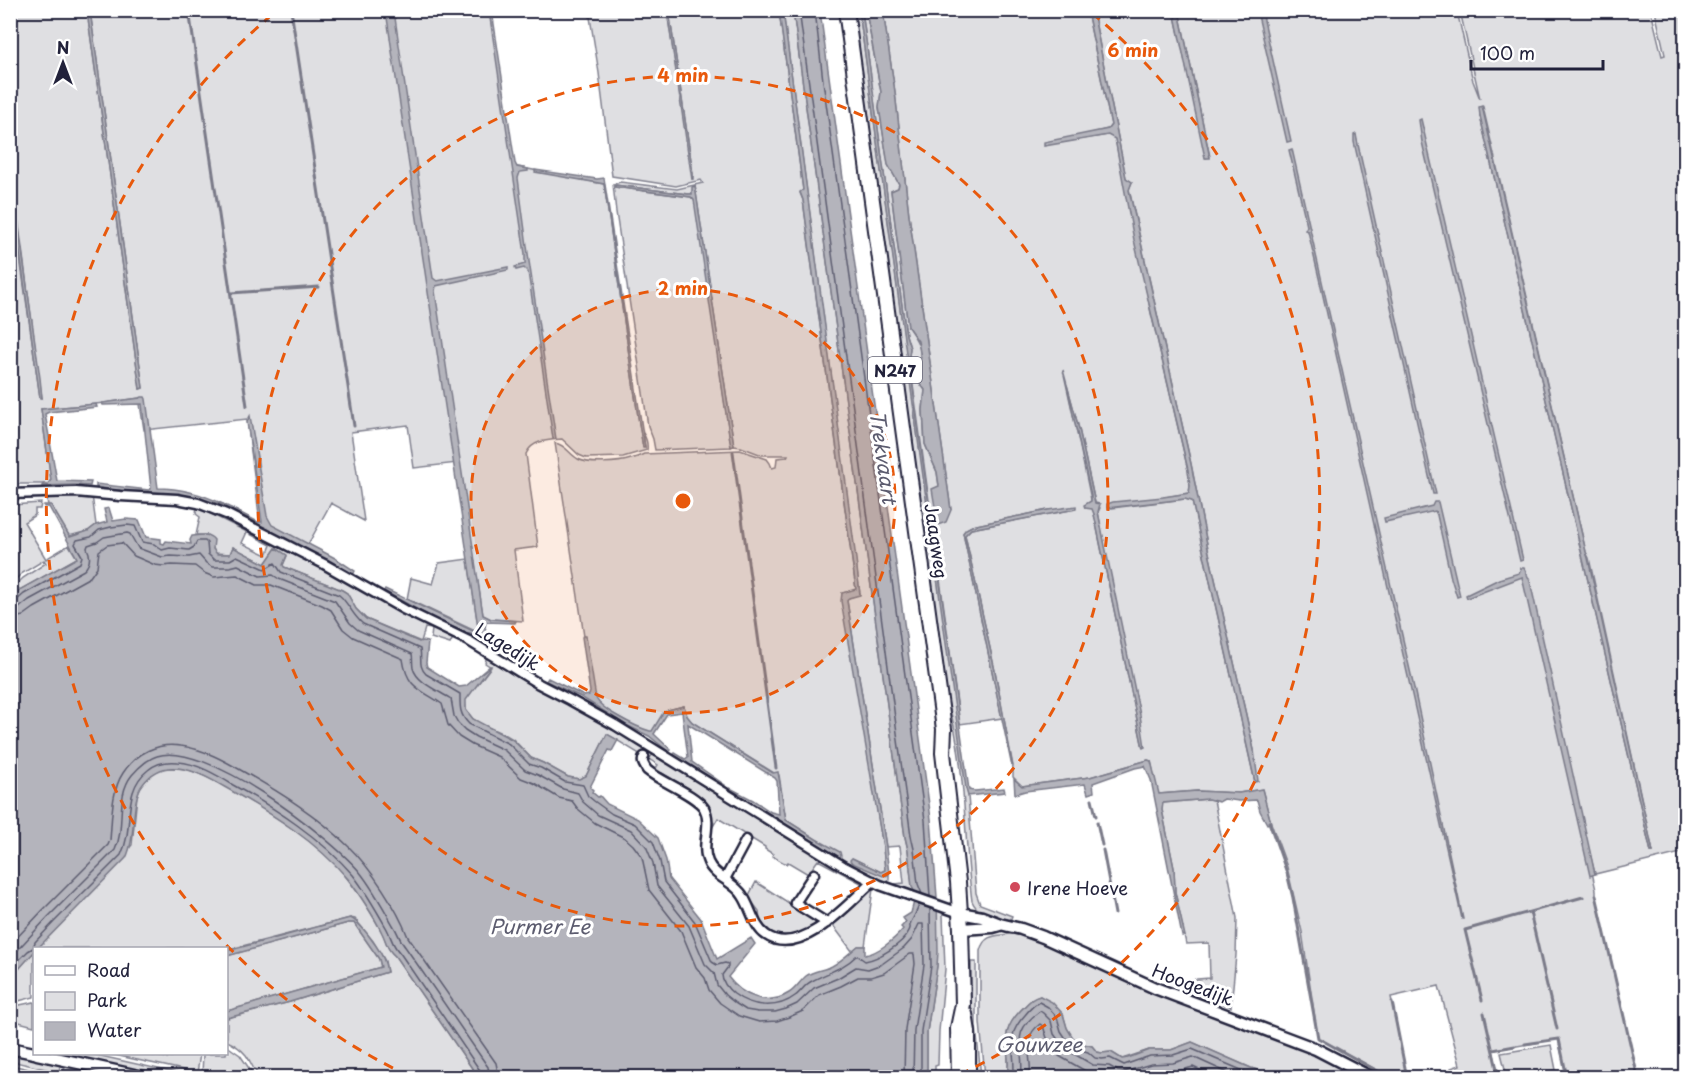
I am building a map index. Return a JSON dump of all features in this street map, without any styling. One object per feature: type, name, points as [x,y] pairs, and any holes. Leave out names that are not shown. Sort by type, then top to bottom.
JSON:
[{"type":"main road","name":"Jaagweg","points":[[846,10],[944,729],[943,753],[954,842],[961,929],[963,1004],[958,1028],[958,1077]]},
{"type":"main road","name":"N247","points":[[963,1004],[968,1032],[968,1077]]},
{"type":"street","name":"Lagedijk","points":[[10,494],[76,492],[177,499],[198,503],[225,514],[324,564],[405,610],[460,636],[538,684],[615,725],[830,859],[873,881],[960,913]]},
{"type":"street","points":[[644,757],[643,765],[647,770],[694,799],[704,809],[707,817],[705,840],[708,864],[741,894],[762,931],[772,938],[784,942],[796,939],[827,923],[873,881]]},
{"type":"street","points":[[725,879],[746,840]]},
{"type":"street","points":[[814,874],[795,903],[827,923]]},
{"type":"street","name":"Hoogedijk","points":[[960,913],[982,917],[1043,937],[1155,988],[1316,1049],[1372,1077]]},
{"type":"street","name":"Hoogedijk","points":[[961,929],[993,927],[1000,924]]},
{"type":"street","points":[[10,1048],[33,1052]]},
{"type":"street","points":[[45,1055],[147,1077]]},
{"type":"green space","points":[[11,11],[87,11],[140,389],[143,388],[90,11],[491,11],[513,166],[604,184],[643,447],[645,447],[643,433],[647,446],[647,450],[623,457],[586,458],[579,455],[562,439],[536,443],[529,449],[526,454],[538,547],[514,550],[523,621],[491,619],[483,615],[464,493],[457,463],[414,468],[408,425],[351,432],[364,521],[331,503],[306,548],[260,525],[261,529],[222,505],[260,523],[247,419],[144,430],[139,398],[41,409],[51,480],[48,484],[11,484],[10,188],[40,397],[42,398],[11,166]]},
{"type":"green space","points":[[589,11],[667,11],[693,180],[669,11],[779,11],[803,190],[800,193],[803,200],[856,590],[842,593],[885,870],[881,872],[852,858],[886,876],[889,874],[889,880],[883,882],[828,855],[728,790],[839,857],[827,846],[786,820],[779,775],[692,722],[684,706],[668,710],[651,735],[594,703],[555,443],[578,459],[596,463],[626,460],[644,454],[740,450],[767,459],[772,468],[776,467],[777,458],[788,455],[762,455],[734,446],[695,186],[692,194],[688,194],[615,185],[615,187],[691,197],[696,205],[731,447],[655,450],[648,426],[613,184],[620,182],[677,189],[703,183],[701,180],[676,186],[612,176]]},
{"type":"green space","points":[[783,11],[793,11],[905,837],[912,886],[917,894],[894,886],[904,883],[900,846],[886,847],[847,600],[860,594]]},
{"type":"green space","points":[[853,11],[859,11],[968,796],[976,893],[980,904],[1012,916],[1010,921],[983,913],[972,901],[958,746],[946,695]]},
{"type":"green space","points":[[862,11],[866,11],[881,92],[879,107],[888,164],[899,184],[898,188],[891,191],[908,327],[920,350],[914,376],[925,390],[923,410],[925,444],[937,472],[939,486],[951,510],[883,11],[1087,11],[1111,125],[1108,129],[1044,145],[1108,135],[1115,138],[1190,486],[1189,493],[1107,507],[1185,499],[1192,501],[1255,782],[1254,750],[1129,189],[1132,182],[1126,178],[1093,11],[1174,11],[1206,158],[1210,157],[1179,11],[1457,11],[1473,81],[1480,99],[1460,11],[1651,11],[1662,56],[1665,55],[1655,11],[1685,11],[1685,852],[1595,874],[1566,757],[1638,1077],[1567,1077],[1558,1039],[1493,1050],[1499,1077],[1452,1077],[1451,1068],[1460,1065],[1439,986],[1391,997],[1407,1077],[1390,1077],[1318,1038],[1302,932],[1287,867],[1271,823],[1262,789],[1239,793],[1197,791],[1158,794],[1151,761],[1148,760],[1090,777],[1022,786],[1013,777],[995,671],[965,535],[971,529],[1076,509],[1048,510],[972,526],[963,533],[1002,718],[960,724],[909,356],[910,348],[906,335]],"holes":[[[1483,107],[1589,558],[1653,852],[1651,852],[1480,116]],[[1067,385],[1095,503],[1100,508],[1098,512],[1143,748]]]},
{"type":"green space","points":[[51,495],[92,495],[96,525],[88,531],[69,536],[51,506],[48,505],[47,500]]},
{"type":"green space","points":[[41,503],[40,509],[35,509],[35,515],[24,522],[46,559],[69,545],[77,558],[21,589],[11,598],[11,590],[23,578],[46,563],[44,560],[21,574],[11,584],[11,505]]},
{"type":"green space","points":[[197,507],[247,532],[242,543],[267,555],[271,545],[250,534],[255,532],[337,574],[366,593],[454,636],[450,644],[431,638],[432,629],[425,628],[421,642],[366,619],[356,609],[347,593],[284,567],[287,556],[276,548],[265,564],[233,547],[230,554],[215,553],[207,535],[196,535],[200,517],[196,514]]},
{"type":"green space","points":[[468,559],[478,627],[475,631],[407,599],[411,578],[433,584],[439,563]]},
{"type":"green space","points":[[487,656],[645,747],[641,755],[607,734],[586,776],[579,779],[568,777],[531,758],[513,739],[481,724],[473,719],[466,710],[465,700],[491,667],[485,663]]},
{"type":"green space","points":[[654,753],[665,762],[698,780],[703,786],[724,796],[864,881],[864,884],[851,897],[850,895],[861,886],[861,883],[818,860],[808,874],[772,856],[773,854],[765,847],[718,818],[712,828],[688,788],[654,771],[658,765],[649,759]]},
{"type":"green space","points":[[162,768],[176,768],[201,774],[281,821],[326,856],[359,894],[379,926],[390,950],[478,1077],[264,1077],[255,1071],[242,1051],[228,1042],[228,1018],[290,1002],[387,972],[385,961],[373,941],[355,919],[350,918],[228,950],[228,947],[39,947],[132,845],[137,796],[141,785]]},
{"type":"green space","points":[[1214,800],[1237,918],[1231,1007],[1185,990],[1185,980],[1210,978],[1209,943],[1186,944],[1162,810],[1162,803]]},
{"type":"green space","points":[[756,882],[811,917],[815,923],[814,927],[794,936],[781,937],[766,931],[760,921],[759,911],[748,897]]},
{"type":"green space","points":[[873,889],[865,946],[858,946],[852,951],[832,924]]},
{"type":"green space","points":[[936,910],[942,912],[943,915],[945,969],[938,1065],[935,1066],[935,1077],[927,1078],[927,1032],[937,966]]},
{"type":"green space","points":[[354,923],[379,959],[381,967],[228,1011],[228,955]]},
{"type":"green space","points":[[1011,934],[1029,936],[1286,1041],[1348,1069],[1359,1077],[1279,1077],[1251,1068],[1192,1042],[1171,1050],[1149,1050],[1122,1059],[1111,1052],[1097,1052],[1092,1046],[1084,1045],[1073,1038],[1063,1014],[1040,996],[1021,1010],[1009,1028],[1006,1043],[1007,1077],[985,1077],[980,1022],[980,951],[984,941],[996,936]]},
{"type":"green space","points":[[33,953],[33,997],[11,1003],[10,978]]},
{"type":"green space","points":[[971,962],[976,962],[976,1026],[981,1077],[975,1077],[971,1028]]},
{"type":"green space","points":[[33,1002],[33,1026],[11,1020],[10,1007]]},
{"type":"green space","points":[[1551,1045],[1556,1070],[1507,1077],[1501,1053]]},
{"type":"green space","points":[[228,1047],[240,1055],[255,1077],[216,1077],[202,1074],[203,1055],[228,1055]]},
{"type":"green space","points":[[11,1054],[58,1063],[61,1075],[66,1066],[126,1077],[84,1077],[65,1074],[64,1076],[69,1077],[11,1077],[11,1065],[56,1075],[58,1072],[11,1061]]},
{"type":"green space","points":[[65,1055],[96,1055],[194,1077],[168,1077]]},
{"type":"green space","points":[[115,1055],[148,1055],[168,1058],[178,1055],[200,1055],[197,1073]]},
{"type":"water","points":[[87,11],[90,11],[143,388],[140,389]]},
{"type":"water","points":[[386,11],[394,11],[433,278],[437,281],[508,267],[508,270],[436,286],[435,291],[483,615],[491,619],[516,621],[515,623],[486,622],[485,628],[492,641],[490,647],[473,635],[440,622],[384,591],[385,589],[473,631],[478,627]]},
{"type":"water","points":[[489,11],[492,11],[515,163],[517,167],[528,169],[528,171],[520,172],[518,178],[556,439],[553,439],[528,272],[524,268],[516,270],[515,267],[525,264],[525,254]]},
{"type":"water","points":[[667,11],[669,11],[692,180]]},
{"type":"water","points":[[779,11],[783,11],[856,559],[860,595],[849,598],[847,601],[886,847],[889,874],[883,876],[852,863],[850,860],[852,858],[881,872],[885,870],[841,601],[842,593],[856,589],[803,200],[800,192],[803,190]]},
{"type":"water","name":"Purmer Ee","points":[[793,11],[820,11],[931,819],[937,897],[938,952],[927,1032],[927,1077],[478,1077],[390,950],[361,898],[335,865],[307,840],[260,808],[204,776],[178,768],[158,771],[143,784],[136,799],[126,858],[39,947],[33,947],[33,953],[11,978],[11,598],[21,589],[77,558],[49,507],[44,507],[44,505],[51,505],[70,537],[107,522],[104,509],[109,508],[113,521],[139,520],[146,537],[161,539],[161,543],[164,544],[166,541],[191,544],[192,536],[207,535],[214,540],[213,549],[217,554],[230,554],[233,547],[265,564],[276,548],[287,555],[284,567],[347,593],[356,609],[366,619],[419,642],[428,642],[427,667],[459,687],[466,686],[491,666],[466,700],[466,710],[473,719],[513,740],[531,758],[568,777],[579,779],[586,776],[607,734],[618,740],[612,751],[609,750],[590,787],[592,792],[600,796],[607,804],[638,819],[658,838],[666,860],[669,879],[701,919],[717,959],[751,938],[755,944],[728,977],[740,989],[756,997],[772,999],[781,997],[791,991],[806,976],[832,966],[858,946],[865,946],[865,955],[870,954],[896,937],[906,922],[903,918],[911,913],[916,894],[912,887]]},
{"type":"water","points":[[859,11],[862,11],[906,335],[910,348],[916,412],[969,790],[1004,788],[1005,792],[968,796],[966,789]]},
{"type":"water","points":[[866,11],[883,11],[895,92],[909,215],[951,510],[946,522],[938,525],[932,489],[939,486],[937,472],[925,444],[923,410],[925,390],[914,375],[912,359],[921,358],[918,341],[908,327],[891,191],[898,188],[899,184],[888,165],[879,107],[881,92]]},
{"type":"water","points":[[1087,11],[1093,11],[1126,178],[1132,182],[1129,190],[1254,750],[1258,781],[1255,782],[1192,501],[1185,499],[1107,508],[1107,504],[1113,502],[1189,493],[1190,486],[1134,240],[1115,139],[1108,135],[1044,146],[1044,142],[1108,129],[1111,125]]},
{"type":"water","points":[[1174,11],[1179,11],[1210,158],[1205,158]]},
{"type":"water","points":[[1257,11],[1262,11],[1291,141],[1287,142]]},
{"type":"water","points":[[1482,106],[1588,558],[1653,852],[1651,852],[1480,116],[1479,107]]},
{"type":"water","points":[[1421,119],[1523,560],[1520,561],[1422,142],[1419,120]]},
{"type":"water","points":[[1356,134],[1436,494],[1433,494],[1354,142]]},
{"type":"water","points":[[1292,149],[1414,688],[1463,919],[1319,278],[1308,231],[1305,230],[1307,226],[1289,150]]},
{"type":"water","points":[[10,166],[42,398],[40,398],[11,188]]},
{"type":"water","points":[[535,170],[604,178],[645,448],[643,448],[639,423],[604,184],[535,172]]},
{"type":"water","points":[[615,185],[688,194],[692,194],[692,187],[695,186],[734,446],[731,447],[694,200],[691,197],[615,187]]},
{"type":"water","points":[[1063,370],[1095,503],[1100,504],[1098,512],[1140,715],[1145,747],[1143,748],[1094,514],[1092,509],[1085,508],[1084,505],[1091,501],[1091,495]]},
{"type":"water","points":[[142,397],[146,399],[158,488],[191,492],[215,500],[222,505],[175,494],[96,487],[96,484],[151,489],[142,404],[103,405],[102,403]]},
{"type":"water","points":[[96,404],[97,407],[45,414],[57,481],[91,482],[90,486],[42,486],[51,480],[41,409]]},
{"type":"water","points":[[250,416],[267,516],[272,525],[335,558],[355,571],[353,575],[230,510],[231,508],[257,522],[262,522],[247,422]]},
{"type":"water","points":[[1434,502],[1438,502],[1460,596],[1457,597],[1435,511],[1385,522],[1384,518],[1432,506]]},
{"type":"water","points":[[1076,506],[1076,509],[971,529],[965,535],[995,671],[1012,767],[963,533],[972,526]]},
{"type":"water","points":[[1521,568],[1524,568],[1530,581],[1595,874],[1590,876],[1522,577],[1467,598],[1466,595],[1499,579],[1519,573]]},
{"type":"water","points":[[586,636],[596,698],[599,703],[628,722],[650,731],[663,713],[684,706],[692,722],[773,773],[778,772],[786,820],[840,852],[841,856],[825,849],[729,789],[779,814],[775,778],[688,724],[692,762],[725,785],[673,755],[675,753],[685,759],[688,757],[682,712],[667,714],[654,734],[671,750],[669,752],[649,736],[626,725],[581,697],[546,681],[548,678],[584,696],[589,695],[582,637]]},
{"type":"water","points":[[1151,761],[1159,794],[1197,791],[1239,793],[1262,789],[1271,823],[1267,824],[1257,800],[1224,799],[1219,802],[1208,799],[1163,803],[1162,810],[1174,868],[1175,892],[1185,936],[1182,936],[1151,780],[1145,766],[1093,783],[1094,792],[1088,794],[1085,784],[1015,794],[1014,779],[1022,786],[1090,777]]},
{"type":"water","points":[[350,918],[365,931],[375,945],[383,958],[387,972],[290,1002],[228,1018],[228,1011],[381,967],[379,959],[354,923],[228,956],[228,951]]},
{"type":"water","name":"Gouwzee","points":[[1040,996],[1052,1002],[1063,1014],[1073,1038],[1092,1046],[1097,1052],[1111,1052],[1122,1059],[1149,1050],[1171,1050],[1192,1042],[1251,1068],[1279,1077],[1007,1077],[1009,1028],[1013,1019],[1027,1003]]},
{"type":"waterway","points":[[189,10],[247,406]]},
{"type":"waterway","points":[[291,10],[354,426]]},
{"type":"waterway","points":[[231,293],[319,287]]},
{"type":"waterway","points":[[733,452],[776,768]]},
{"type":"waterway","points":[[1092,799],[1096,816]]},
{"type":"waterway","points":[[1097,822],[1102,845]]},
{"type":"waterway","points":[[1269,822],[1287,873],[1293,898],[1318,1038],[1390,1078]]},
{"type":"waterway","points":[[1103,850],[1115,914]]},
{"type":"waterway","points":[[1596,895],[1638,1078]]},
{"type":"waterway","points":[[1482,1000],[1465,930],[1583,897]]},
{"type":"waterway","points":[[1530,912],[1557,1029]]},
{"type":"waterway","points":[[1392,1002],[1407,1078]]},
{"type":"waterway","points":[[1484,1013],[1499,1078]]},
{"type":"waterway","points":[[1525,1044],[1559,1039],[1567,1078]]},
{"type":"waterway","points":[[1493,1050],[1515,1046]]},
{"type":"place","name":"Irene Hoeve","points":[[1015,887]]},
{"type":"water label","name":"Trekvaart","points":[[884,457]]}]
